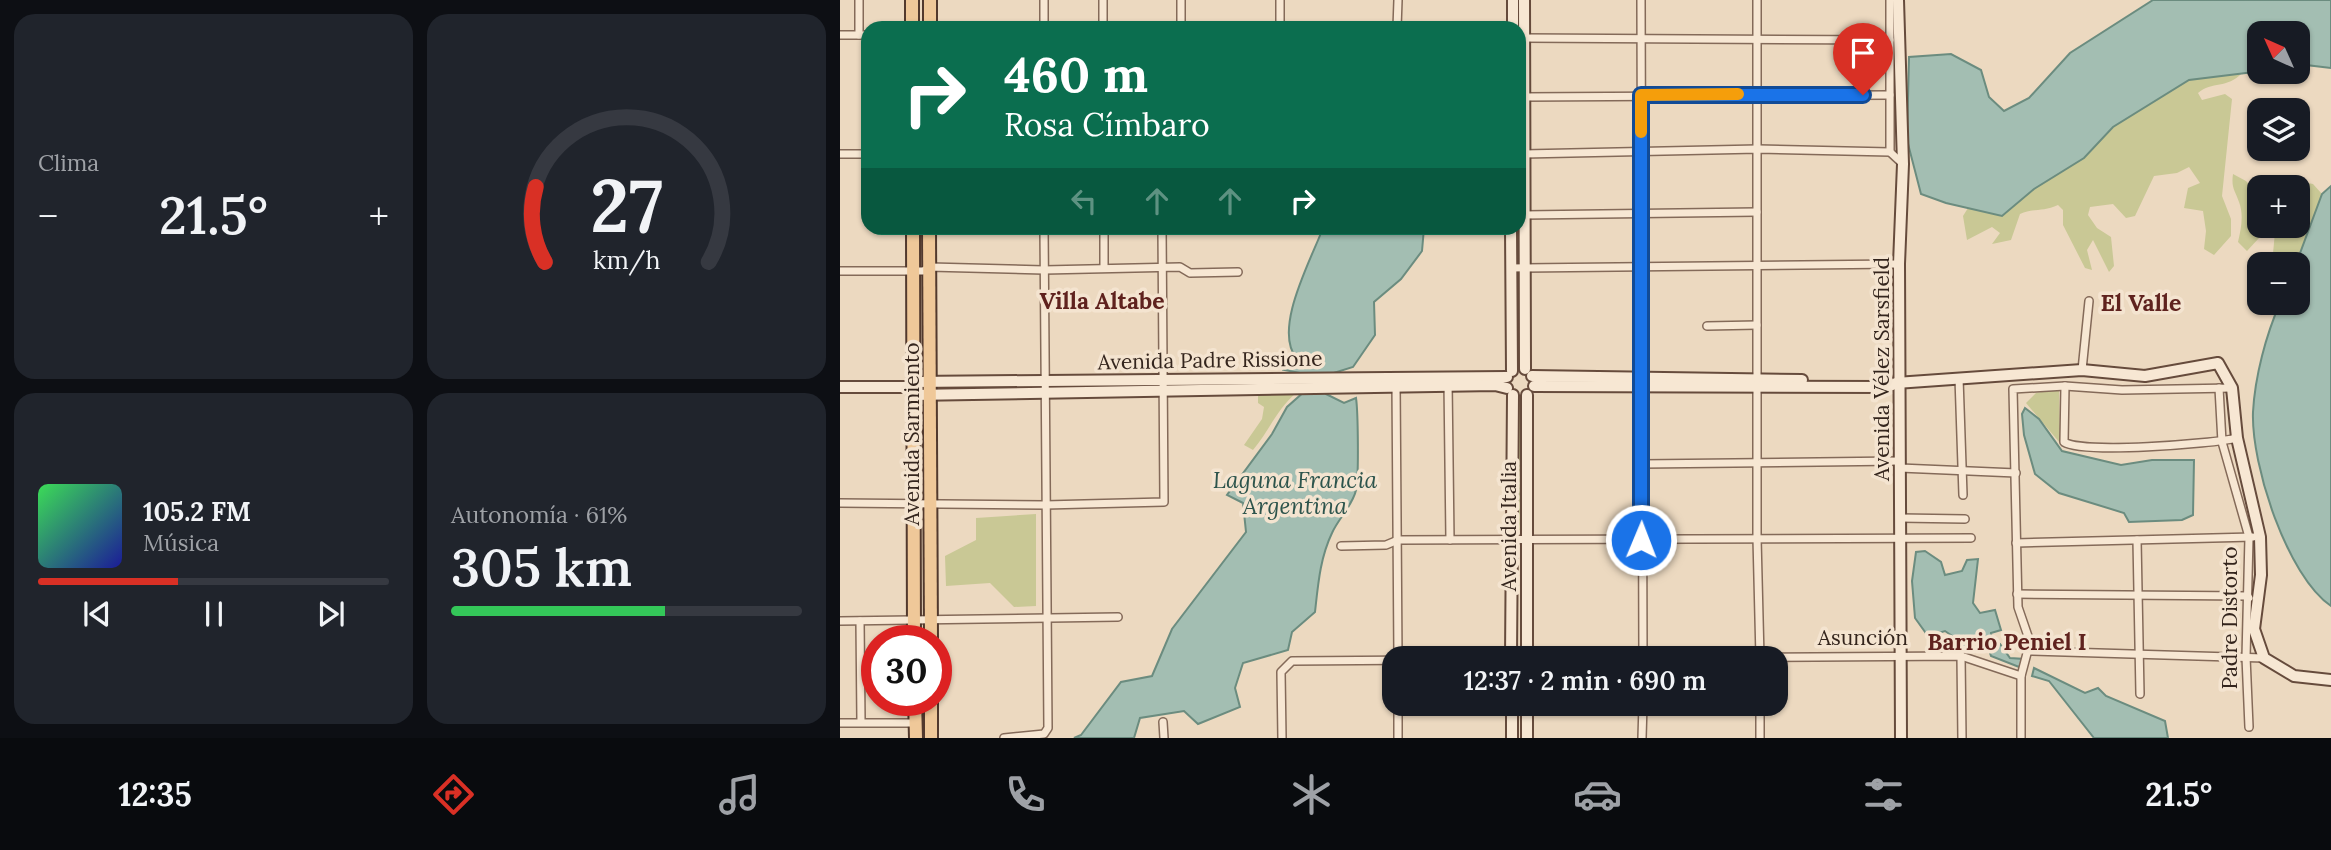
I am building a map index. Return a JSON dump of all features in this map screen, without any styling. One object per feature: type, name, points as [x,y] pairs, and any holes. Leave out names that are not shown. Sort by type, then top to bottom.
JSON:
[{"type":"main road","points":[[912,0],[912,21]]},
{"type":"main road","points":[[930,0],[930,21]]},
{"type":"main road","points":[[1513,0],[1513,21]]},
{"type":"main road","name":"Avenida Italia","points":[[1523,21],[1524,0]]},
{"type":"main road","name":"Avenida Vélez Sarsfield","points":[[1898,0],[1903,164],[1899,264],[1901,738]]},
{"type":"main road","name":"Avenida Sarmiento","points":[[913,235],[914,625]]},
{"type":"main road","name":"Avenida Sarmiento","points":[[929,235],[930,625]]},
{"type":"main road","name":"Avenida Italia","points":[[1512,235],[1530,381],[1527,646]]},
{"type":"main road","name":"Avenida Italia","points":[[1511,646],[1510,383],[1519,235]]},
{"type":"main road","points":[[1510,383],[1758,382],[1888,387],[1899,383],[2082,370],[2145,376],[2218,363],[2230,382]]},
{"type":"main road","points":[[1510,383],[1530,381]]},
{"type":"main road","name":"Avenida Padre Rissione","points":[[840,387],[1044,388],[1305,382],[1510,383]]},
{"type":"main road","name":"Padre Distorto","points":[[2230,382],[2261,575],[2254,629],[2264,659]]},
{"type":"main road","points":[[2264,659],[2294,676],[2331,680]]},
{"type":"main road","points":[[915,716],[916,738]]},
{"type":"main road","points":[[931,716],[931,738]]},
{"type":"main road","points":[[1512,716],[1512,738]]},
{"type":"main road","points":[[1527,716],[1527,738]]},
{"type":"street","points":[[840,35],[859,35],[859,0]]},
{"type":"street","points":[[1044,0],[1044,21]]},
{"type":"street","points":[[1103,0],[1104,21]]},
{"type":"street","points":[[1181,0],[1181,21]]},
{"type":"street","points":[[1280,0],[1280,21]]},
{"type":"street","points":[[1397,21],[1398,0]]},
{"type":"street","points":[[1641,0],[1643,646]]},
{"type":"street","points":[[1757,0],[1756,325],[1760,646]]},
{"type":"street","points":[[1890,0],[1890,152]]},
{"type":"street","points":[[1526,37],[1891,40]]},
{"type":"street","points":[[1526,97],[1756,93],[1890,95]]},
{"type":"street","points":[[1526,154],[1758,149],[1890,152],[1903,164]]},
{"type":"street","points":[[840,154],[861,154]]},
{"type":"street","points":[[1526,215],[1757,212]]},
{"type":"street","points":[[1004,738],[1044,734],[1048,728],[1044,235]]},
{"type":"street","points":[[1104,235],[1104,268]]},
{"type":"street","points":[[840,503],[1045,505],[1164,502],[1162,235]]},
{"type":"street","points":[[1517,268],[1899,264]]},
{"type":"street","points":[[840,271],[913,271],[929,267],[1044,270],[1180,267],[1190,274],[1238,272]]},
{"type":"street","points":[[2082,370],[2089,301]]},
{"type":"street","points":[[1707,326],[1756,325]]},
{"type":"street","points":[[2022,376],[2022,388]]},
{"type":"street","points":[[1959,378],[1960,470],[1963,495]]},
{"type":"street","points":[[1448,382],[1450,540]]},
{"type":"street","points":[[2021,738],[2021,676],[2030,651],[2017,594],[2013,389],[2065,386],[2122,390],[2219,388],[2230,382]]},
{"type":"street","points":[[1396,383],[1398,646]]},
{"type":"street","points":[[2065,386],[2063,433],[2064,442],[2071,446],[2222,442],[2237,438]]},
{"type":"street","name":"Padre Distorto","points":[[2219,388],[2222,442],[2255,537],[2248,596],[2246,657],[2249,727]]},
{"type":"street","points":[[1642,464],[1758,462],[1900,465],[2016,473]]},
{"type":"street","points":[[1900,518],[1965,519]]},
{"type":"street","points":[[2016,543],[2255,537]]},
{"type":"street","points":[[1341,546],[1386,545],[1398,540],[1510,538],[1971,538]]},
{"type":"street","points":[[2137,540],[2140,694]]},
{"type":"street","points":[[2017,594],[2248,596],[2255,612]]},
{"type":"street","points":[[840,621],[1118,617]]},
{"type":"street","points":[[860,621],[861,722]]},
{"type":"street","points":[[2030,651],[2264,659]]},
{"type":"street","points":[[1961,656],[1962,738]]},
{"type":"street","name":"Asunción","points":[[1788,657],[1961,656],[2021,676]]},
{"type":"street","name":"Asunción","points":[[1282,738],[1281,672],[1285,665],[1292,661],[1382,658]]},
{"type":"street","points":[[1398,716],[1398,738]]},
{"type":"street","points":[[1642,738],[1643,716]]},
{"type":"street","points":[[1760,716],[1760,738]]},
{"type":"street","points":[[1163,722],[1164,738]]},
{"type":"street","points":[[840,723],[915,723]]},
{"type":"shaded area","points":[[2242,73],[2231,81],[2198,93],[2202,100],[2225,94],[2232,99],[2222,196],[2231,219],[2231,236],[2214,255],[2204,249],[2206,231],[2203,211],[2184,208],[2188,188],[2200,183],[2189,167],[2177,173],[2154,176],[2135,216],[2126,218],[2113,204],[2090,207],[2088,215],[2097,228],[2111,237],[2114,266],[2109,272],[2093,240],[2087,250],[2092,270],[2085,268],[2063,225],[2063,210],[2058,205],[2020,214],[2011,240],[1992,244],[2000,233],[1992,227],[1967,240],[1963,216],[1968,208],[2002,215],[2034,189],[2084,158],[2113,127],[2189,80]]},
{"type":"shaded area","points":[[2233,174],[2247,182],[2247,238],[2259,238],[2247,251],[2238,242],[2241,212],[2233,186]]},
{"type":"shaded area","points":[[2310,183],[2322,194],[2310,226]]},
{"type":"shaded area","points":[[2274,238],[2306,238],[2300,252],[2273,252]]},
{"type":"shaded area","points":[[2059,389],[2060,443],[2026,403],[2036,393]]},
{"type":"shaded area","points":[[1258,393],[1296,393],[1253,450],[1244,445],[1262,419],[1264,407],[1258,403]]},
{"type":"shaded area","points":[[1516,403],[1522,403],[1523,530],[1516,530]]},
{"type":"shaded area","points":[[1036,514],[1036,606],[1014,607],[990,583],[946,586],[945,556],[976,540],[976,518]]},
{"type":"water","points":[[2153,0],[2331,0],[2331,68],[2310,65],[2310,21],[2247,21],[2247,73],[2189,80],[2113,127],[2084,158],[2034,189],[2002,216],[1946,203],[1921,194],[1907,140],[1909,57],[1951,54],[1981,70],[1989,97],[2004,111],[2029,98],[2070,53]]},
{"type":"water","points":[[2331,186],[2331,606],[2315,591],[2300,570],[2275,518],[2258,460],[2253,412],[2262,356],[2275,315],[2310,315],[2310,252],[2300,252],[2306,238],[2310,238],[2310,226],[2322,194]]},
{"type":"water","name":"Laguna Francia Argentina","points":[[1320,235],[1423,235],[1422,251],[1401,279],[1374,302],[1375,335],[1353,367],[1324,376],[1326,394],[1344,403],[1356,398],[1358,472],[1354,496],[1328,542],[1320,572],[1315,612],[1292,632],[1288,650],[1243,663],[1235,688],[1240,707],[1198,724],[1184,711],[1140,718],[1134,738],[1074,738],[1081,735],[1121,682],[1152,676],[1172,629],[1246,532],[1243,503],[1227,495],[1272,434],[1287,407],[1305,391],[1306,374],[1284,370],[1297,359],[1290,346],[1289,331],[1291,313]]},
{"type":"water","points":[[2025,408],[2039,419],[2062,451],[2121,465],[2152,460],[2194,460],[2193,515],[2182,520],[2129,522],[2124,513],[2059,493],[2035,474],[2024,435],[2022,414]]},
{"type":"water","points":[[1925,551],[1941,562],[1945,575],[1962,571],[1967,560],[1978,559],[1973,603],[1980,613],[1995,610],[2001,630],[1991,633],[1992,642],[2000,644],[2010,658],[2024,659],[2019,667],[1991,656],[1987,644],[1971,644],[1965,654],[1960,651],[1961,642],[1945,631],[1928,636],[1915,618],[1912,581],[1916,552]]},
{"type":"water","points":[[2034,668],[2085,693],[2098,688],[2106,696],[2165,721],[2168,738],[2094,738],[2049,681],[2032,676]]},
{"type":"slow traffic","points":[[1641,132],[1641,95],[1738,94]]},
{"type":"district","name":"Villa Altabe","points":[[1102,300]]},
{"type":"district","name":"El Valle","points":[[2141,302]]},
{"type":"district","name":"Barrio Peniel I","points":[[2007,641]]},
{"type":"route","points":[[1641,540],[1641,95],[1863,95]]}]
